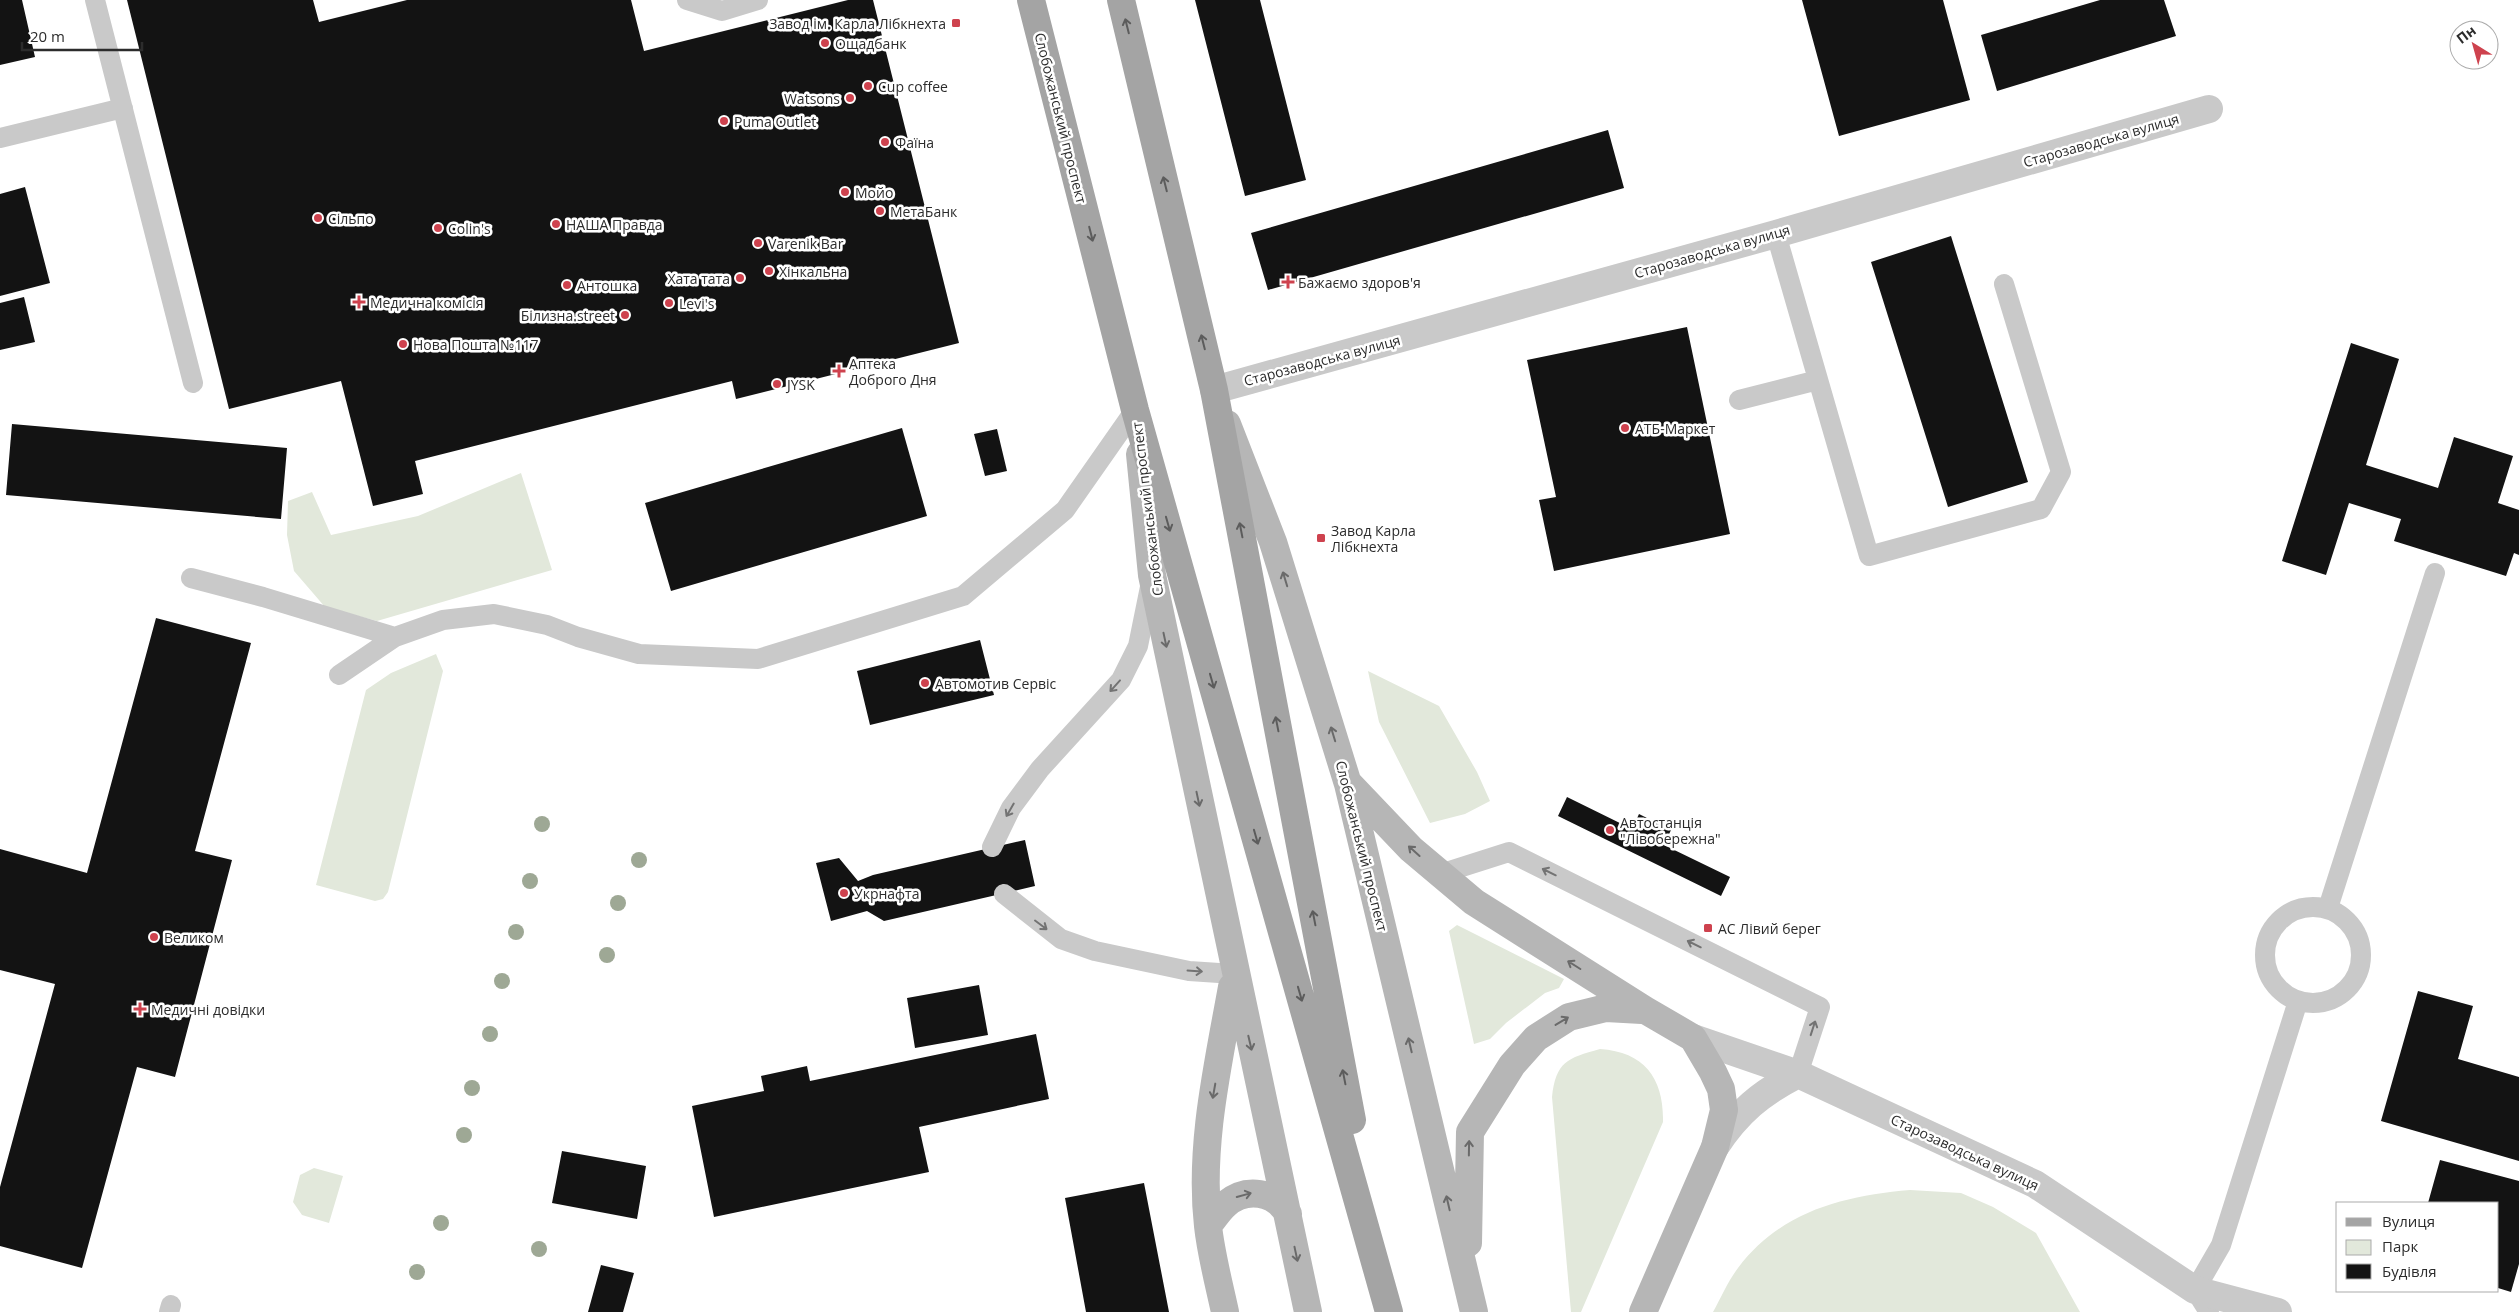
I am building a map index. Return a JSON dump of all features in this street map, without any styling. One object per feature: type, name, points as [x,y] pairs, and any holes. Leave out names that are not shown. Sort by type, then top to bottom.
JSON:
[{"type":"main road","name":"Слобожанський проспект","points":[[1031,0],[1136,410],[1387,1305]]},
{"type":"main road","name":"Слобожанський проспект","points":[[1121,0],[1214,390],[1387,1305]]},
{"type":"main road","name":"Слобожанський проспект","points":[[1214,390],[1273,542],[1348,784],[1474,1312]]},
{"type":"main road","name":"Слобожанський проспект","points":[[1136,410],[1152,575],[1234,974],[1308,1312]]},
{"type":"main road","points":[[1348,784],[1410,849],[1474,902],[1645,1010],[1693,1038],[1721,1090],[1724,1110],[1715,1147],[1643,1312]]},
{"type":"main road","points":[[1225,1312],[1208,1226],[1207,1164],[1212,1098],[1234,974]]},
{"type":"main road","points":[[1467,1284],[1470,1132],[1512,1065],[1536,1038],[1569,1017],[1606,1008],[1645,1010]]},
{"type":"main road","points":[[1208,1226],[1225,1204],[1243,1194],[1253,1193],[1274,1198],[1282,1204],[1288,1214]]},
{"type":"street","name":"Старозаводська вулиця","points":[[1214,390],[1776,234],[2209,110]]},
{"type":"street","name":"Старозаводська вулиця","points":[[1693,1038],[1798,1074],[2035,1184],[2202,1301],[2278,1312]]},
{"type":"street","points":[[1715,1147],[1730,1123],[1751,1103],[1774,1086],[1798,1074]]},
{"type":"lane","points":[[95,0],[193,383]]},
{"type":"lane","points":[[688,0],[722,10],[758,0]]},
{"type":"lane","points":[[0,138],[123,108]]},
{"type":"lane","points":[[1776,234],[1869,556],[2041,509],[2061,472],[2004,284]]},
{"type":"lane","points":[[1739,400],[1818,380]]},
{"type":"lane","points":[[339,675],[396,636],[444,620],[494,614],[547,625],[578,637],[639,654],[758,659],[963,596],[1065,510],[1136,410]]},
{"type":"lane","points":[[2328,908],[2435,573]]},
{"type":"lane","points":[[992,847],[1011,808],[1040,769],[1121,680],[1138,646],[1152,575]]},
{"type":"lane","points":[[191,578],[396,636]]},
{"type":"lane","points":[[1440,874],[1510,852],[1820,1007],[1798,1074]]},
{"type":"lane","points":[[1004,894],[1061,939],[1095,951],[1189,971],[1234,974]]},
{"type":"lane","points":[[2312,907],[2328,908],[2343,916],[2354,929],[2360,944],[2361,961],[2356,977],[2346,990],[2332,1000],[2315,1003],[2298,1001],[2284,993],[2272,980],[2266,965],[2265,948],[2271,932],[2280,919],[2295,910],[2312,907]]},
{"type":"lane","points":[[2202,1301],[2298,1001]]},
{"type":"green space","points":[[521,473],[552,570],[377,621],[325,607],[294,571],[287,535],[288,501],[312,492],[331,535],[418,516]]},
{"type":"green space","points":[[436,654],[443,671],[388,892],[383,899],[375,901],[316,885],[366,690],[391,673]]},
{"type":"green space","points":[[1368,671],[1439,706],[1477,772],[1490,801],[1465,814],[1430,823],[1379,722]]},
{"type":"green space","points":[[1457,925],[1564,979],[1559,988],[1545,993],[1506,1023],[1490,1039],[1474,1044],[1449,931]]},
{"type":"green space","points":[[1600,1049],[1616,1051],[1629,1056],[1649,1070],[1660,1093],[1663,1122],[1581,1312],[1571,1312],[1552,1097],[1557,1076],[1565,1063],[1579,1055]]},
{"type":"green space","points":[[314,1168],[343,1176],[329,1223],[302,1215],[293,1202],[300,1175]]},
{"type":"green space","points":[[1910,1190],[1961,1193],[1993,1207],[2036,1233],[2080,1312],[1713,1312],[1738,1268],[1755,1249],[1774,1233],[1794,1220],[1837,1202]]},
{"type":"building","points":[[0,0],[22,0],[35,57],[0,65]]},
{"type":"building","name":"НАША Правда","points":[[127,0],[313,0],[319,22],[407,0],[631,0],[644,51],[848,0],[873,0],[959,343],[736,399],[732,381],[415,461],[423,494],[373,506],[341,381],[229,409]]},
{"type":"building","points":[[1195,0],[1260,0],[1306,180],[1245,196]]},
{"type":"building","points":[[1802,0],[1943,0],[1970,100],[1839,136]]},
{"type":"building","points":[[2100,0],[2164,0],[2176,36],[1997,91],[1981,35]]},
{"type":"building","points":[[1608,130],[1624,188],[1268,290],[1251,233]]},
{"type":"building","points":[[25,187],[50,283],[0,296],[0,194]]},
{"type":"building","points":[[1951,236],[2028,482],[1948,507],[1871,262]]},
{"type":"building","points":[[24,297],[35,342],[0,350],[0,303]]},
{"type":"building","name":"АТБ-Маркет","points":[[1687,327],[1730,534],[1554,571],[1539,500],[1556,497],[1527,360]]},
{"type":"building","points":[[2351,343],[2399,359],[2366,465],[2438,488],[2454,437],[2513,456],[2498,503],[2519,510],[2519,555],[2514,553],[2506,576],[2394,541],[2401,519],[2349,503],[2326,575],[2282,561]]},
{"type":"building","points":[[12,424],[287,448],[281,519],[6,495]]},
{"type":"building","points":[[902,428],[927,516],[671,591],[645,503]]},
{"type":"building","points":[[997,429],[1007,471],[985,476],[974,434]]},
{"type":"building","points":[[156,618],[251,643],[195,851],[232,860],[175,1077],[137,1067],[82,1268],[0,1246],[0,1187],[55,984],[0,970],[0,849],[87,873]]},
{"type":"building","name":"Автомотив Сервіс","points":[[980,640],[994,695],[870,725],[857,671]]},
{"type":"building","points":[[1567,797],[1632,829],[1639,814],[1671,830],[1664,845],[1730,877],[1721,896],[1558,816]]},
{"type":"building","points":[[1025,840],[1035,886],[884,921],[867,911],[831,921],[816,863],[839,858],[858,881],[873,875]]},
{"type":"building","points":[[979,985],[988,1035],[915,1048],[907,998]]},
{"type":"building","points":[[2418,991],[2473,1006],[2458,1059],[2519,1077],[2519,1161],[2381,1121]]},
{"type":"building","points":[[1036,1034],[1049,1099],[919,1127],[929,1172],[714,1217],[692,1106],[764,1091],[761,1076],[807,1066],[810,1081]]},
{"type":"building","points":[[562,1151],[646,1166],[637,1219],[552,1203]]},
{"type":"building","points":[[2440,1160],[2519,1181],[2519,1264],[2511,1292],[2499,1288],[2499,1202],[2428,1202]]},
{"type":"building","points":[[1144,1183],[1169,1312],[1086,1312],[1065,1198]]},
{"type":"building","points":[[601,1265],[634,1273],[623,1312],[588,1312]]},
{"type":"place","name":"Завод ім. Карла Лібкнехта","points":[[956,23]]},
{"type":"place","name":"Ощадбанк","points":[[825,43]]},
{"type":"place","name":"Cup coffee","points":[[868,86]]},
{"type":"place","name":"Watsons","points":[[850,98]]},
{"type":"place","name":"Puma Outlet","points":[[724,121]]},
{"type":"place","name":"Фаїна","points":[[885,142]]},
{"type":"place","name":"Мойо","points":[[845,192]]},
{"type":"place","name":"МетаБанк","points":[[880,211]]},
{"type":"place","name":"Сільпо","points":[[318,218]]},
{"type":"place","name":"НАША Правда","points":[[556,224]]},
{"type":"place","name":"Colin's","points":[[438,228]]},
{"type":"place","name":"Varenik Bar","points":[[758,243]]},
{"type":"place","name":"Хінкальна","points":[[769,271]]},
{"type":"place","name":"Хата тата","points":[[740,278]]},
{"type":"place","name":"Бажаємо здоров'я","points":[[1288,282]]},
{"type":"place","name":"Антошка","points":[[567,285]]},
{"type":"place","name":"Медична комісія","points":[[359,302]]},
{"type":"place","name":"Levi's","points":[[669,303]]},
{"type":"place","name":"Білизна.street","points":[[625,315]]},
{"type":"place","name":"Нова Пошта №117","points":[[403,344]]},
{"type":"place","name":"Аптека Доброго Дня","points":[[839,371]]},
{"type":"place","name":"JYSK","points":[[777,384]]},
{"type":"place","name":"АТБ-Маркет","points":[[1625,428]]},
{"type":"place","name":"Завод Карла Лібкнехта","points":[[1321,538]]},
{"type":"place","name":"Автомотив Сервіс","points":[[925,683]]},
{"type":"place","name":"Автостанція \"Лівобережна\"","points":[[1610,830]]},
{"type":"place","name":"Укрнафта","points":[[844,893]]},
{"type":"place","name":"АС Лівий берег","points":[[1708,928]]},
{"type":"place","name":"Великом","points":[[154,937]]},
{"type":"place","name":"Медичні довідки","points":[[140,1009]]}]
